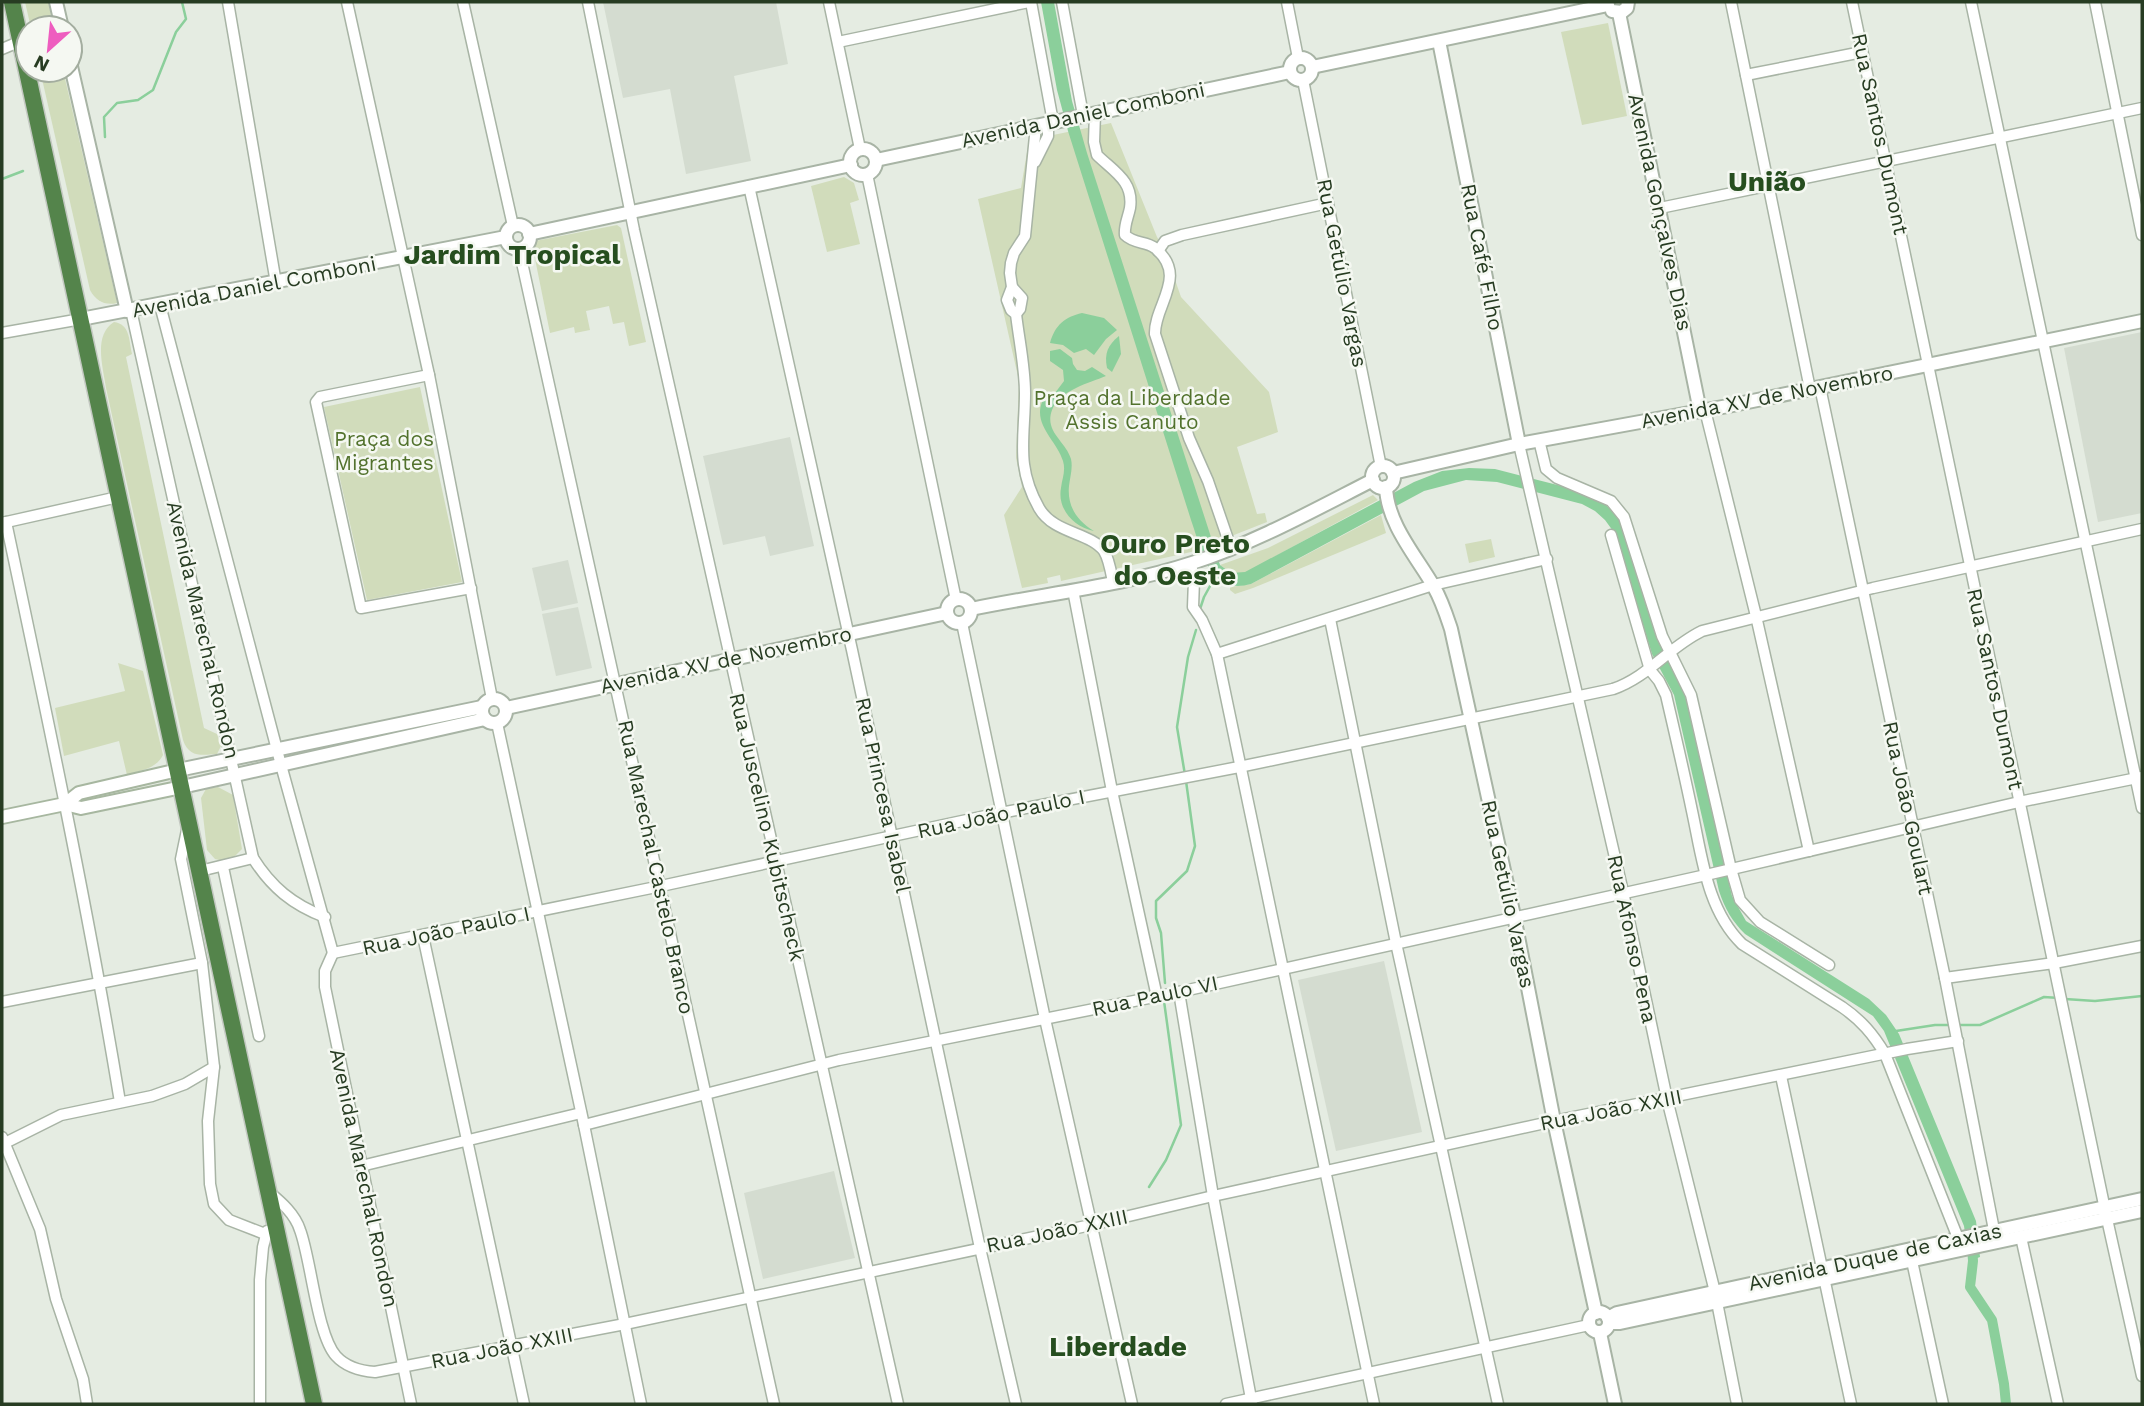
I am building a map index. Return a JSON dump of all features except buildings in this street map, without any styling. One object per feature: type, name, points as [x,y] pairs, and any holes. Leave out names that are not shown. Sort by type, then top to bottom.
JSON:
[{"type":"highway","points":[[30,84],[314,1404]]},
{"type":"street","points":[[228,2],[276,283]]},
{"type":"street","points":[[347,2],[429,375],[471,588],[489,712],[539,911],[641,1404]]},
{"type":"street","points":[[463,2],[513,226]]},
{"type":"street","name":"Rua Juscelino Kubitscheck","points":[[589,2],[630,213],[898,1404]]},
{"type":"street","points":[[830,2],[860,149]]},
{"type":"street","points":[[838,42],[1030,2],[1050,123],[1032,169],[1025,236],[1011,263],[1012,287],[1007,300],[1016,314],[1025,392],[1021,459],[1028,486],[1040,511],[1054,525],[1100,547],[1106,554],[1113,582]]},
{"type":"street","points":[[1062,2],[1085,115],[1097,155],[1126,182],[1130,196],[1125,235],[1135,242],[1152,245],[1166,264],[1170,276],[1168,293],[1154,324],[1156,341],[1231,548]]},
{"type":"street","points":[[1287,2],[1298,58]]},
{"type":"street","points":[[1312,67],[1611,7],[1625,10],[1629,2]]},
{"type":"street","name":"Rua João Goulart","points":[[1731,2],[1769,187],[1945,978],[1994,1230]]},
{"type":"street","name":"Rua Santos Dumont","points":[[1852,2],[2142,1376]]},
{"type":"street","points":[[1971,2],[2042,342],[2139,777],[2142,808]]},
{"type":"street","points":[[2095,2],[2142,234]]},
{"type":"street","name":"Avenida Gonçalves Dias","points":[[1611,7],[1660,208],[1703,410]]},
{"type":"street","name":"Rua Café Filho","points":[[1439,41],[1526,474]]},
{"type":"street","points":[[1746,75],[1862,52]]},
{"type":"street","points":[[1298,58],[1307,60],[1312,67],[1310,75],[1303,80],[1294,78],[1290,72],[1290,65],[1298,58]]},
{"type":"street","name":"Avenida Daniel Comboni","points":[[876,160],[1290,72]]},
{"type":"street","name":"Rua Getúlio Vargas","points":[[1303,80],[1387,470]]},
{"type":"street","name":"Avenida Marechal Rondon","points":[[75,84],[253,858],[272,884],[289,900],[325,917]]},
{"type":"street","points":[[1660,208],[2142,108]]},
{"type":"street","points":[[860,149],[869,150],[876,160],[874,169],[867,174],[859,174],[850,165],[851,157],[860,149]]},
{"type":"street","points":[[529,234],[850,165]]},
{"type":"street","points":[[867,174],[956,600]]},
{"type":"street","name":"Rua Princesa Isabel","points":[[748,186],[849,635],[1016,1404]]},
{"type":"street","points":[[1158,251],[1165,241],[1182,235],[1328,203]]},
{"type":"street","points":[[513,226],[522,226],[529,234],[527,244],[519,249],[509,245],[506,237],[513,226]]},
{"type":"street","name":"Avenida Daniel Comboni","points":[[2,332],[129,311],[506,237]]},
{"type":"street","name":"Rua Marechal Castelo Branco","points":[[519,249],[774,1404]]},
{"type":"street","points":[[160,305],[333,953]]},
{"type":"street","name":"Avenida XV de Novembro","points":[[1387,470],[1815,388],[2142,321]]},
{"type":"street","points":[[429,375],[320,397],[316,402],[360,608],[471,588]]},
{"type":"street","points":[[1703,410],[1756,616],[1810,851]]},
{"type":"street","points":[[1539,440],[1546,469],[1557,478],[1611,500],[1624,517],[1662,636],[1659,681],[1667,695],[1720,913],[1736,938],[1771,964],[1856,1016],[1888,1053],[1962,1241]]},
{"type":"street","points":[[1387,470],[1392,483],[1386,491],[1377,486],[1373,474],[1387,470]]},
{"type":"street","name":"Rua Afonso Pena","points":[[1526,474],[1623,892],[1667,1099],[1716,1297],[1737,1404]]},
{"type":"street","points":[[971,609],[1191,564],[1231,548],[1373,480]]},
{"type":"street","name":"Rua Getúlio Vargas","points":[[1386,491],[1391,511],[1408,546],[1433,585],[1451,629],[1514,916],[1554,1121],[1601,1322],[1615,1404]]},
{"type":"street","points":[[118,497],[4,523],[65,804],[100,982],[120,1102]]},
{"type":"street","name":"Rua João Paulo I","points":[[333,953],[1621,686],[1702,631],[1861,591],[2142,529]]},
{"type":"street","points":[[1611,535],[1660,660],[1691,695],[1729,870],[1740,900],[1752,915],[1769,929],[1829,965]]},
{"type":"street","points":[[1217,654],[1433,585],[1547,559]]},
{"type":"street","points":[[1191,564],[1194,580],[1193,607],[1202,620],[1217,654],[1374,1404]]},
{"type":"street","points":[[1073,590],[1112,791],[1157,996]]},
{"type":"street","points":[[956,600],[964,600],[971,609],[970,616],[962,623],[951,620],[947,613],[950,603],[956,600]]},
{"type":"street","name":"Avenida XV de Novembro","points":[[489,712],[499,700],[506,708],[947,613]]},
{"type":"street","points":[[1330,619],[1396,943],[1498,1404]]},
{"type":"street","points":[[962,623],[1045,1019],[1132,1404]]},
{"type":"street","points":[[65,804],[79,793],[178,770],[489,712]]},
{"type":"street","points":[[2,817],[65,804],[82,808],[182,787],[281,765],[489,712]]},
{"type":"street","name":"Rua Paulo VI","points":[[584,1125],[821,1063],[1179,992],[2139,777]]},
{"type":"street","points":[[189,822],[181,859],[202,963],[214,1067],[208,1121],[210,1184],[214,1204],[229,1220],[265,1234]]},
{"type":"street","points":[[200,871],[253,858]]},
{"type":"street","points":[[222,867],[259,1036]]},
{"type":"street","points":[[424,936],[524,1404]]},
{"type":"street","points":[[1945,978],[2054,963],[2142,946]]},
{"type":"street","name":"Avenida Marechal Rondon","points":[[333,953],[326,971],[325,987],[411,1404]]},
{"type":"street","points":[[2,1002],[202,963]]},
{"type":"street","points":[[1179,992],[1213,1196],[1252,1401]]},
{"type":"street","name":"Rua João XXIII","points":[[269,1192],[283,1204],[300,1227],[326,1334],[334,1354],[346,1364],[367,1371],[383,1371],[625,1324],[1091,1225],[1554,1121],[1781,1076],[1957,1036]]},
{"type":"street","points":[[88,1404],[83,1379],[55,1299],[40,1229],[3,1141],[61,1115],[152,1096],[185,1084],[214,1067]]},
{"type":"street","points":[[1781,1076],[1851,1404]]},
{"type":"street","points":[[361,1166],[581,1113]]},
{"type":"street","name":"Avenida Duque de Caxias","points":[[1226,1404],[1252,1401],[1601,1322],[1620,1323],[1716,1297],[1962,1241],[2021,1237],[2106,1213],[2142,1199]]},
{"type":"street","name":"Avenida Duque de Caxias","points":[[1980,1240],[1994,1230],[2106,1213],[2142,1211]]},
{"type":"street","points":[[260,1404],[260,1280],[265,1234],[275,1218]]},
{"type":"street","points":[[2021,1237],[2058,1404]]},
{"type":"street","name":"Avenida Duque de Caxias","points":[[1824,1274],[1912,1261],[1962,1241]]},
{"type":"street","points":[[1912,1261],[1943,1404]]},
{"type":"shaded area","points":[[603,2],[776,2],[788,64],[734,76],[751,161],[686,174],[670,89],[623,98]]},
{"type":"shaded area","points":[[1041,2],[1054,2],[1072,101],[1087,153],[1220,565],[1231,573],[1245,572],[1414,482],[1442,471],[1495,469],[1585,492],[1603,502],[1621,520],[1663,651],[1686,693],[1732,896],[1746,921],[1869,999],[1886,1015],[1899,1034],[1976,1221],[1980,1257],[1969,1261],[1964,1226],[1884,1031],[1873,1016],[1745,934],[1726,909],[1719,891],[1674,695],[1652,654],[1613,531],[1595,511],[1582,504],[1497,482],[1466,480],[1424,491],[1251,584],[1237,586],[1225,583],[1209,568],[1191,520],[1068,131],[1057,90]]},
{"type":"shaded area","points":[[1082,313],[1104,318],[1117,330],[1094,355],[1086,349],[1074,353],[1063,345],[1050,343],[1062,323]]},
{"type":"shaded area","points":[[2142,332],[2142,513],[2098,522],[2064,348]]},
{"type":"shaded area","points":[[1119,336],[1121,354],[1112,372],[1107,368],[1106,358],[1110,346]]},
{"type":"shaded area","points":[[1060,349],[1072,358],[1077,370],[1085,371],[1092,367],[1106,376],[1061,397],[1050,418],[1053,430],[1071,459],[1069,493],[1072,506],[1078,518],[1094,531],[1080,526],[1064,510],[1060,496],[1063,461],[1041,418],[1042,402],[1055,393],[1064,381],[1063,370],[1050,361],[1050,351]]},
{"type":"shaded area","points":[[790,437],[814,546],[770,556],[765,536],[723,545],[703,456]]},
{"type":"shaded area","points":[[568,560],[578,603],[542,611],[532,568]]},
{"type":"shaded area","points":[[578,607],[592,668],[556,676],[542,614]]},
{"type":"shaded area","points":[[1384,961],[1422,1132],[1336,1151],[1298,980]]},
{"type":"shaded area","points":[[834,1171],[855,1258],[763,1279],[744,1193]]},
{"type":"green space","points":[[25,2],[48,2],[51,14],[28,14]]},
{"type":"green space","points":[[1608,23],[1627,116],[1582,125],[1561,32]]},
{"type":"green space","points":[[43,84],[66,84],[117,303],[101,302],[90,290]]},
{"type":"green space","name":"Praça da Liberdade Assis Canuto","points":[[1111,123],[1157,237],[1164,248],[1181,297],[1269,392],[1278,432],[1237,447],[1257,514],[1265,513],[1267,522],[1191,552],[1061,581],[1060,575],[1047,578],[1048,583],[1022,588],[1004,515],[1022,487],[1016,458],[1019,381],[978,199],[1021,188],[1029,140]]},
{"type":"green space","points":[[844,177],[854,183],[859,200],[850,203],[860,244],[827,252],[811,186]]},
{"type":"green space","points":[[617,225],[621,228],[646,342],[629,346],[624,322],[613,324],[609,306],[586,311],[590,330],[575,333],[574,327],[550,333],[532,244],[535,241]]},
{"type":"green space","points":[[114,322],[126,329],[129,338],[132,354],[126,357],[204,728],[217,734],[221,746],[217,754],[192,753],[183,740],[103,371],[101,343],[103,335]]},
{"type":"green space","name":"Praça dos Migrantes","points":[[420,387],[462,582],[367,600],[324,407]]},
{"type":"green space","points":[[1373,495],[1378,500],[1245,573],[1231,573],[1220,565],[1268,548]]},
{"type":"green space","points":[[1381,515],[1386,533],[1253,588],[1235,594],[1230,590],[1230,587],[1251,584]]},
{"type":"green space","points":[[1491,539],[1495,557],[1469,563],[1465,544]]},
{"type":"green space","points":[[118,663],[143,671],[163,755],[152,766],[127,775],[119,741],[64,756],[55,708],[125,691]]},
{"type":"green space","points":[[474,713],[478,715],[294,757],[290,754],[292,751]]},
{"type":"green space","points":[[218,787],[233,795],[242,849],[233,858],[223,861],[215,859],[207,850],[201,798],[206,789]]},
{"type":"waterway","points":[[105,137],[104,117],[117,103],[138,100],[153,90],[176,32],[186,19],[182,2]]},
{"type":"waterway","points":[[2,179],[23,171]]},
{"type":"waterway","points":[[1200,609],[1215,577]]},
{"type":"waterway","points":[[1185,775],[1177,727],[1188,657],[1196,630]]},
{"type":"waterway","points":[[1165,983],[1156,901],[1187,871],[1195,846],[1186,781]]},
{"type":"waterway","points":[[2065,999],[2095,1001],[2142,996]]},
{"type":"waterway","points":[[1896,1031],[1935,1025],[1980,1025],[2044,997],[2059,998]]},
{"type":"waterway","points":[[1149,1187],[1166,1160],[1181,1125],[1164,1001]]},
{"type":"waterway","points":[[1972,1247],[1970,1287],[1992,1320],[2006,1404]]},
{"type":"district","name":"União","points":[[1767,181]]},
{"type":"district","name":"Jardim Tropical","points":[[512,254]]},
{"type":"district","name":"Ouro Preto do Oeste","points":[[1175,559]]},
{"type":"district","name":"Liberdade","points":[[1118,1346]]}]
